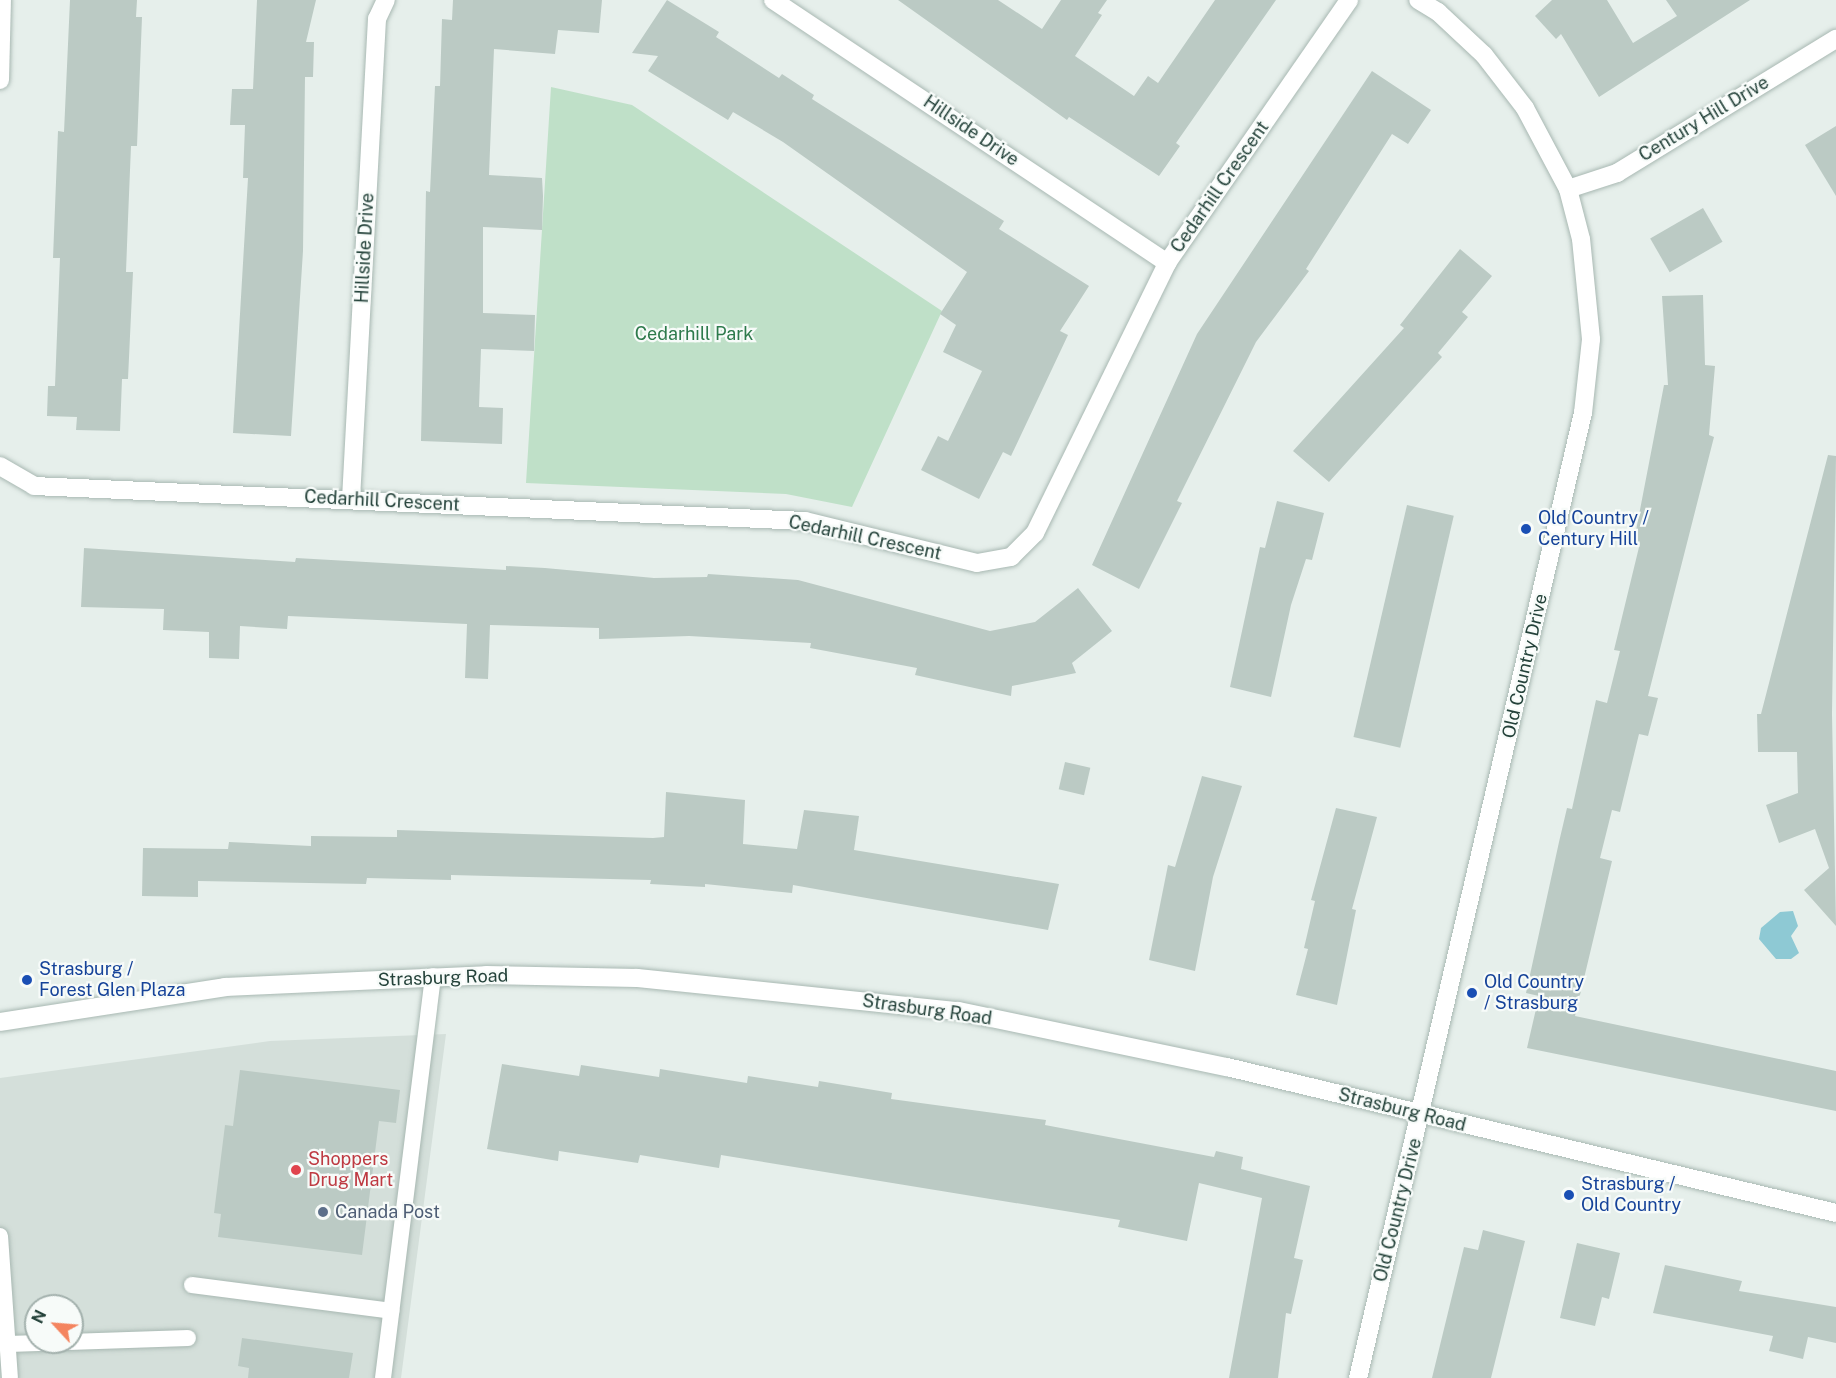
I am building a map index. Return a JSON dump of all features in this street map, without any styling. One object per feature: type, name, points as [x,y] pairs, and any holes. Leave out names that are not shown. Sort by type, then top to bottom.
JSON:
[{"type":"street","points":[[0,80],[2,0]]},
{"type":"street","name":"Hillside Drive","points":[[351,499],[377,19],[386,0]]},
{"type":"street","name":"Hillside Drive","points":[[773,0],[1167,263]]},
{"type":"street","name":"Cedarhill Crescent","points":[[0,466],[34,486],[805,521],[977,563],[1011,557],[1035,533],[1167,263],[1349,0]]},
{"type":"street","name":"Old Country Drive","points":[[1358,1378],[1583,413],[1591,339],[1581,239],[1568,189],[1525,108],[1484,55],[1442,6],[1418,0]]},
{"type":"street","name":"Century Hill Drive","points":[[1568,189],[1617,172],[1836,39]]},
{"type":"street","name":"Strasburg Road","points":[[0,1022],[225,987],[433,976],[637,978],[958,1011],[1227,1067],[1836,1213]]},
{"type":"lane","points":[[383,1378],[433,976]]},
{"type":"lane","points":[[0,1236],[3,1345],[10,1378]]},
{"type":"lane","points":[[192,1285],[391,1311]]},
{"type":"lane","points":[[3,1345],[188,1338]]},
{"type":"shaded area","points":[[446,1034],[401,1378],[0,1378],[0,1078],[270,1041]]},
{"type":"green space","name":"Cedarhill Park","points":[[551,87],[632,105],[942,311],[852,507],[786,494],[526,483]]},
{"type":"water","points":[[1793,911],[1798,926],[1791,936],[1799,953],[1791,959],[1776,959],[1759,939],[1761,928],[1780,912]]},
{"type":"building","points":[[70,0],[137,0],[136,17],[142,17],[137,146],[131,146],[128,219],[126,272],[133,272],[128,379],[122,379],[120,431],[76,430],[77,417],[47,416],[48,386],[55,386],[60,258],[53,258],[58,131],[64,132]]},
{"type":"building","points":[[257,0],[316,0],[306,42],[314,42],[313,77],[305,77],[303,251],[291,436],[233,433],[248,178],[243,178],[245,125],[230,125],[232,89],[253,89]]},
{"type":"building","points":[[453,0],[602,0],[599,33],[558,30],[555,54],[494,49],[489,175],[542,178],[543,196],[542,230],[483,227],[483,313],[535,315],[534,351],[481,349],[479,407],[503,408],[502,444],[421,441],[426,191],[430,192],[435,86],[440,86],[442,19],[452,20]]},
{"type":"building","points":[[667,0],[719,32],[716,37],[779,78],[782,74],[814,95],[812,99],[1004,221],[999,229],[1089,286],[1060,331],[1068,335],[1011,456],[1003,452],[979,499],[921,470],[938,436],[948,441],[982,371],[943,352],[956,325],[940,314],[967,272],[783,142],[733,112],[728,120],[648,71],[658,56],[632,53]]},
{"type":"building","points":[[898,0],[998,0],[1042,29],[1061,0],[1107,0],[1098,13],[1102,15],[1075,56],[1134,96],[1148,76],[1158,83],[1215,0],[1276,0],[1176,143],[1180,146],[1159,176],[1069,117],[1067,120]]},
{"type":"building","points":[[1552,0],[1607,0],[1633,43],[1677,16],[1666,0],[1750,0],[1599,97],[1561,34],[1556,39],[1535,16]]},
{"type":"building","points":[[1372,71],[1431,110],[1408,144],[1392,134],[1306,269],[1309,271],[1256,342],[1177,501],[1182,503],[1139,589],[1092,565],[1197,334]]},
{"type":"building","points":[[1836,126],[1836,196],[1805,145]]},
{"type":"building","points":[[1703,208],[1722,242],[1670,272],[1650,238]]},
{"type":"building","points":[[1460,249],[1492,276],[1462,312],[1468,317],[1438,353],[1442,357],[1329,482],[1293,451],[1404,328],[1400,325]]},
{"type":"building","points":[[1703,295],[1705,365],[1715,366],[1709,435],[1714,437],[1648,696],[1658,698],[1648,736],[1639,734],[1620,812],[1612,810],[1600,858],[1612,861],[1575,1016],[1836,1071],[1836,1111],[1527,1048],[1539,996],[1526,993],[1559,842],[1567,808],[1572,809],[1596,700],[1607,703],[1620,651],[1614,650],[1640,543],[1634,541],[1664,385],[1668,385],[1662,296]]},
{"type":"building","points":[[1828,455],[1836,456],[1832,714],[1836,926],[1804,890],[1829,868],[1815,829],[1779,843],[1766,805],[1798,793],[1797,752],[1758,752],[1757,714],[1761,714]]},
{"type":"building","points":[[1277,501],[1324,513],[1312,560],[1306,559],[1291,605],[1271,697],[1230,687],[1260,547],[1265,548]]},
{"type":"building","points":[[1407,505],[1454,516],[1400,748],[1353,737]]},
{"type":"building","points":[[84,548],[295,562],[296,558],[506,570],[506,566],[545,568],[654,578],[707,577],[708,574],[798,580],[990,631],[1035,622],[1078,588],[1112,631],[1072,663],[1076,673],[1012,686],[1011,696],[915,675],[917,668],[810,648],[811,643],[689,636],[599,639],[599,628],[490,625],[488,679],[465,678],[467,624],[288,616],[287,629],[240,626],[239,659],[209,658],[209,632],[163,630],[164,609],[81,607]]},
{"type":"building","points":[[1065,762],[1090,768],[1084,795],[1059,789]]},
{"type":"building","points":[[1202,776],[1242,786],[1213,877],[1195,971],[1149,960],[1168,865],[1175,867]]},
{"type":"building","points":[[666,792],[745,800],[743,844],[797,849],[804,810],[859,816],[854,850],[1059,884],[1048,930],[793,885],[792,893],[705,884],[705,887],[650,884],[651,880],[451,875],[451,880],[367,878],[366,884],[198,881],[198,897],[142,896],[143,848],[228,849],[229,842],[311,846],[311,836],[397,837],[397,830],[664,837]]},
{"type":"building","points":[[1336,808],[1377,817],[1352,909],[1356,910],[1337,1005],[1296,995],[1308,949],[1304,948],[1315,901],[1311,900]]},
{"type":"building","points":[[502,1064],[579,1076],[581,1065],[659,1077],[660,1069],[747,1083],[748,1076],[818,1087],[819,1081],[892,1093],[891,1099],[1046,1120],[1045,1125],[1214,1157],[1216,1151],[1243,1157],[1241,1169],[1310,1186],[1294,1258],[1303,1260],[1291,1314],[1286,1313],[1278,1378],[1229,1378],[1262,1198],[1199,1183],[1187,1241],[1118,1227],[1120,1220],[721,1155],[719,1168],[640,1155],[638,1163],[559,1151],[558,1161],[487,1149]]},
{"type":"building","name":"Shoppers Drug Mart","points":[[240,1070],[400,1090],[396,1123],[379,1121],[362,1255],[218,1237],[221,1214],[214,1213],[225,1125],[233,1126]]},
{"type":"building","points":[[1483,1230],[1525,1241],[1491,1378],[1432,1378],[1464,1247],[1478,1250]]},
{"type":"building","points":[[1577,1243],[1620,1253],[1609,1299],[1602,1297],[1595,1326],[1560,1318]]},
{"type":"building","points":[[1665,1265],[1742,1281],[1739,1291],[1836,1307],[1836,1343],[1808,1337],[1803,1359],[1769,1351],[1773,1336],[1653,1313]]},
{"type":"building","points":[[242,1338],[353,1353],[349,1378],[248,1378],[249,1368],[238,1366]]},
{"type":"place","name":"Old Country / Century Hill","points":[[1526,529]]},
{"type":"place","name":"Strasburg / Forest Glen Plaza","points":[[27,980]]},
{"type":"place","name":"Old Country / Strasburg","points":[[1472,993]]},
{"type":"place","name":"Shoppers Drug Mart","points":[[296,1170]]},
{"type":"place","name":"Strasburg / Old Country","points":[[1569,1195]]},
{"type":"place","name":"Canada Post","points":[[323,1212]]}]
